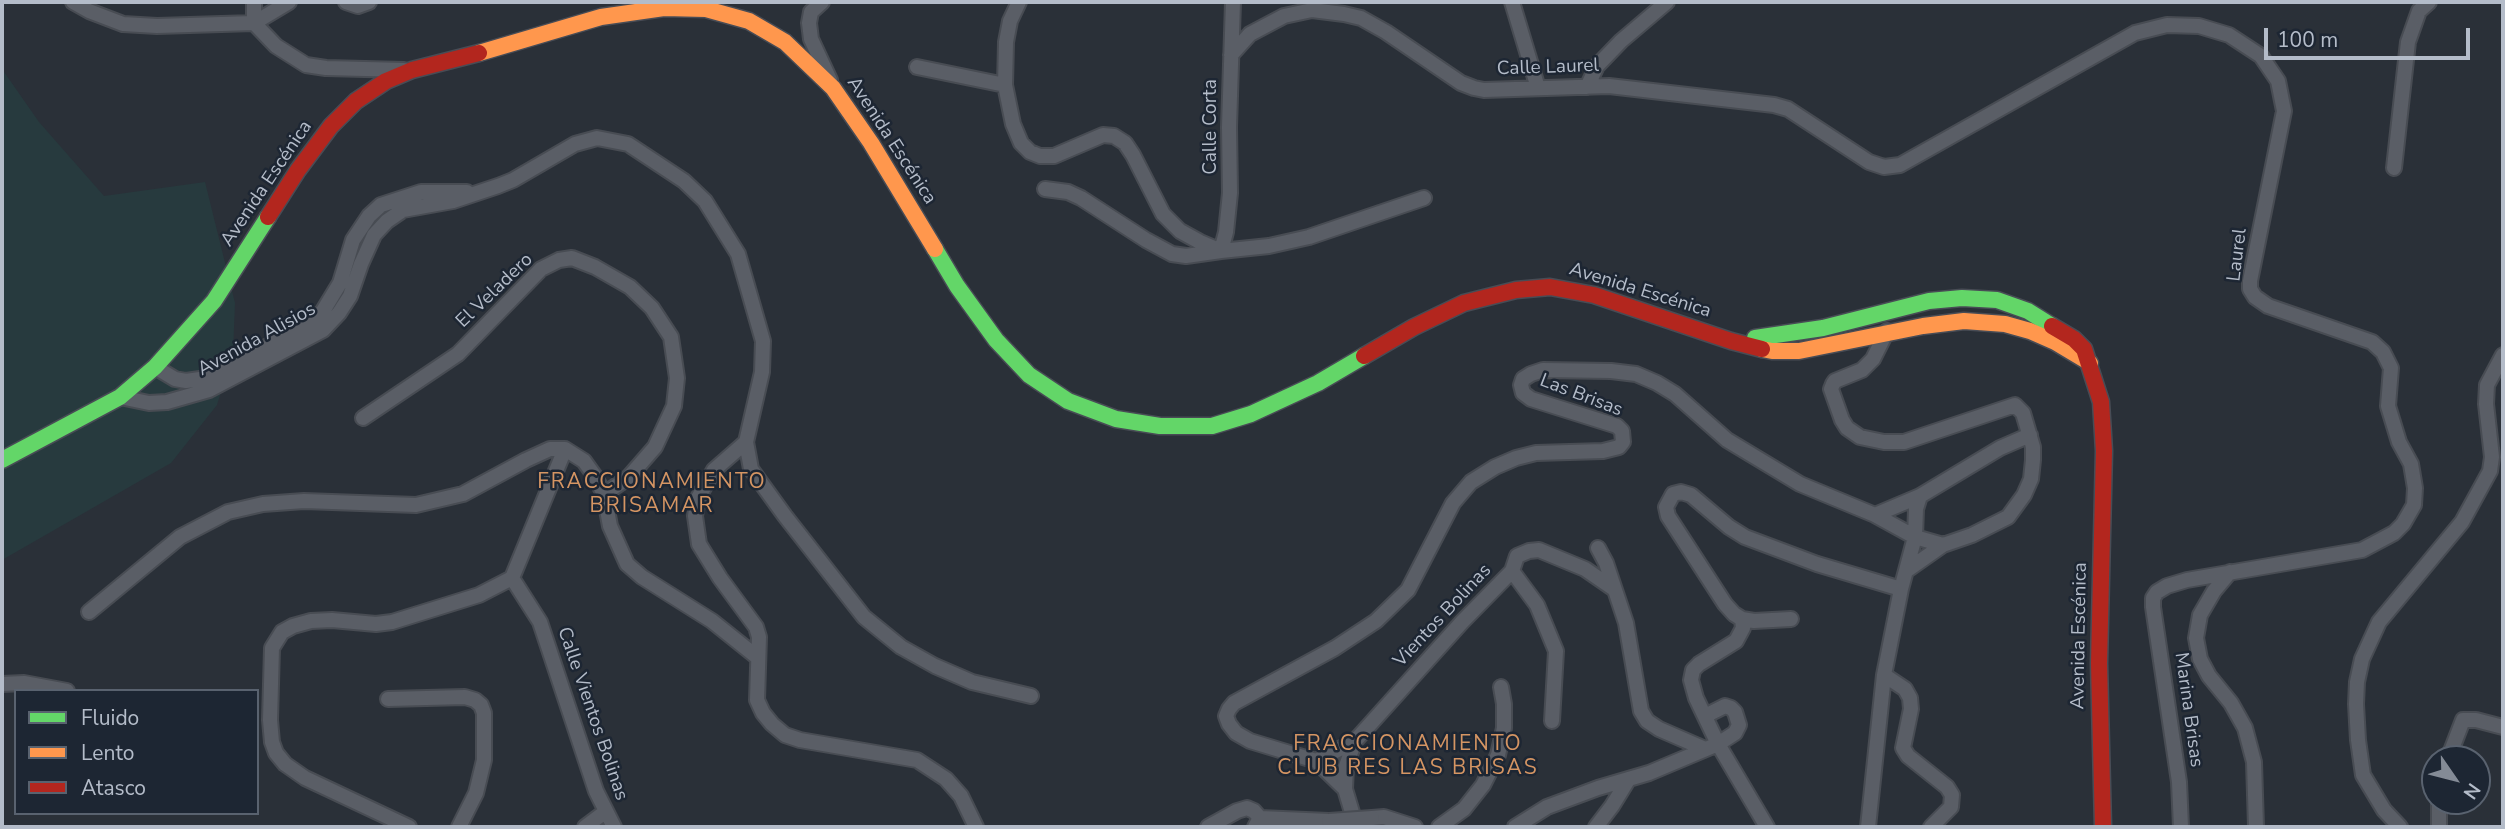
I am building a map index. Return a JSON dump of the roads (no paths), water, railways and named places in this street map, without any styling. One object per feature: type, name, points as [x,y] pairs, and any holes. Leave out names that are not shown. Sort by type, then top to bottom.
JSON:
[{"type":"main road","name":"Avenida Escénica","points":[[2,460],[120,397],[155,368],[214,301],[298,170],[331,126],[356,101],[386,81],[412,70],[601,17],[664,8],[706,9],[749,21],[785,42],[833,88],[871,143],[957,286],[996,340],[1029,375],[1068,401],[1116,419],[1160,426],[1212,426],[1238,418],[1318,383],[1414,327],[1464,303],[1516,290],[1550,287],[1594,295],[1731,341],[1772,351],[1799,351],[1964,321],[2005,324],[2055,342],[2090,363]]},
{"type":"main road","name":"Avenida Escénica","points":[[1731,341],[1823,328],[1929,302],[1951,299],[1997,300],[2028,311],[2074,339],[2084,349],[2101,402],[2104,451],[2099,663],[2103,827]]},
{"type":"street","points":[[73,2],[123,24],[167,26],[254,23],[289,2]]},
{"type":"street","points":[[254,2],[254,23],[276,46],[306,65],[412,70]]},
{"type":"street","points":[[346,2],[358,6],[369,2]]},
{"type":"street","points":[[822,2],[811,12],[810,31],[833,88]]},
{"type":"street","points":[[1018,2],[1010,21],[1006,42],[1005,85],[1013,124],[1021,143],[1030,152],[1040,156],[1054,156],[1103,135],[1114,136],[1125,144],[1133,155],[1163,214],[1180,232],[1221,251]]},
{"type":"street","name":"Calle Corta","points":[[1221,251],[1230,193],[1233,2]]},
{"type":"street","points":[[1512,2],[1538,88]]},
{"type":"street","points":[[1587,87],[1597,66],[1621,41],[1667,2]]},
{"type":"street","points":[[2394,168],[2408,42],[2420,11],[2429,2]]},
{"type":"street","name":"Calle Laurel","points":[[1231,55],[1250,34],[1284,16],[1312,10],[1346,8],[1461,83],[1474,88],[1484,90],[1609,86],[1774,105],[1788,110],[1869,162],[1884,167]]},
{"type":"street","name":"Laurel","points":[[1884,167],[1900,165],[1916,157],[2134,33],[2167,25],[2199,26],[2229,35],[2261,56],[2278,81],[2284,111],[2250,289],[2255,297],[2268,306],[2372,341],[2383,352],[2391,368],[2388,406],[2399,442],[2411,464],[2415,488],[2414,505],[2394,533],[2362,550],[2230,572],[2167,586],[2153,598]]},
{"type":"street","points":[[918,67],[1005,85]]},
{"type":"street","name":"Avenida Alisios","points":[[120,397],[149,403],[167,402],[209,390],[323,330],[350,296],[374,235],[387,221],[403,211],[453,201],[513,180],[575,144],[597,138],[628,144],[684,181],[705,201],[738,254],[763,341],[762,372],[746,442]]},
{"type":"street","points":[[1045,189],[1068,192],[1146,240],[1172,254],[1186,256],[1242,250],[1308,237],[1424,198]]},
{"type":"street","name":"Avenida Alisios","points":[[155,368],[175,379],[186,381],[207,377],[310,324],[323,311],[340,283],[353,240],[369,216],[381,205],[421,192],[475,193]]},
{"type":"street","name":"El Veladero","points":[[363,418],[458,354],[541,269],[559,260],[572,258],[595,267],[630,287],[652,308],[671,337],[677,378],[674,406],[655,447],[628,478],[604,494]]},
{"type":"street","points":[[1896,310],[1872,359],[1862,370],[1833,384],[1831,389],[1847,428],[1860,437],[1884,442],[1904,442],[2015,405],[2023,413],[2030,435],[2033,460],[2031,478],[2024,495],[2008,517],[1972,536],[1943,545],[1906,571]]},
{"type":"street","points":[[2400,827],[2384,810],[2364,775],[2356,704],[2359,670],[2379,622],[2462,522],[2490,471],[2492,457],[2486,404],[2487,386],[2503,355]]},
{"type":"street","name":"Las Brisas","points":[[1345,789],[1316,761],[1250,741],[1236,733],[1226,716],[1229,709],[1234,703],[1299,668],[1376,621],[1408,590],[1453,503],[1471,482],[1516,458],[1536,453],[1603,451],[1619,447],[1623,442],[1622,431],[1617,426],[1531,399],[1523,393],[1521,385],[1523,379],[1531,374],[1543,370],[1636,374],[1675,394],[1727,440],[1800,484],[1875,515],[1915,537],[1943,545]]},
{"type":"street","points":[[1875,515],[1920,496],[1990,453],[2030,435]]},
{"type":"street","points":[[746,442],[714,470],[698,498],[696,532],[699,544],[720,578],[756,627],[759,637],[757,700],[763,713],[779,730],[800,740],[917,760],[946,779],[961,796],[976,827]]},
{"type":"street","points":[[746,442],[751,469],[864,617],[901,647],[935,666],[972,682],[1031,696]]},
{"type":"street","points":[[89,612],[180,537],[228,512],[263,504],[304,501],[416,505],[463,494],[550,449],[565,449],[584,461],[604,494],[610,526],[627,564],[642,577],[712,621],[758,657]]},
{"type":"street","points":[[409,827],[313,783],[285,764],[272,742],[272,648],[282,632],[293,626],[311,621],[332,620],[376,624],[392,622],[479,595],[512,578],[565,449]]},
{"type":"street","points":[[1791,619],[1742,619],[1725,604],[1668,516],[1665,507],[1673,494],[1681,492],[1691,495],[1745,537],[1817,564],[1901,589]]},
{"type":"street","points":[[1867,827],[1884,675],[1901,589],[1915,537],[1916,509],[1920,496]]},
{"type":"street","points":[[1598,548],[1606,563],[1626,623],[1641,711],[1647,721],[1658,729],[1712,746]]},
{"type":"street","points":[[1512,571],[1517,556],[1539,550],[1585,569],[1614,589]]},
{"type":"street","name":"Vientos Bolinas","points":[[1359,827],[1345,789],[1346,766],[1355,741],[1462,622],[1512,571],[1537,605],[1556,651],[1552,721]]},
{"type":"street","points":[[2230,572],[2214,590],[2200,615],[2196,638],[2204,667],[2231,703],[2245,728],[2254,762],[2256,827]]},
{"type":"street","name":"Calle Vientos Bolinas","points":[[512,578],[540,622],[596,792],[614,827]]},
{"type":"street","name":"Marina Brisas","points":[[2153,598],[2179,782],[2180,827]]},
{"type":"street","points":[[1742,619],[1743,628],[1736,641],[1693,670],[1691,680],[1705,716],[1712,746],[1768,827]]},
{"type":"street","points":[[1884,675],[1905,689],[1910,698],[1911,709],[1903,748],[1908,756],[1952,795],[1951,807],[1931,827]]},
{"type":"street","points":[[2,684],[24,683],[56,689]]},
{"type":"street","points":[[1439,827],[1464,809],[1483,785],[1498,755],[1504,728],[1501,688]]},
{"type":"street","points":[[388,699],[465,697],[481,705],[484,713],[484,760],[476,793],[459,827]]},
{"type":"street","points":[[1515,827],[1546,807],[1649,774],[1712,746],[1735,733],[1739,725],[1735,712],[1726,706],[1705,716]]},
{"type":"street","points":[[2453,745],[2463,720],[2476,720],[2503,727]]},
{"type":"street","points":[[1316,761],[1355,741]]},
{"type":"street","points":[[1596,827],[1628,780]]},
{"type":"street","points":[[1208,827],[1247,808],[1254,811],[1257,822],[1384,817],[1415,827]]},
{"type":"street","points":[[585,827],[605,812]]},
{"type":"district","name":"FRACCIONAMIENTO BRISAMAR","points":[[652,495]]},
{"type":"district","name":"FRACCIONAMIENTO CLUB RES LAS BRISAS","points":[[1408,757]]}]
